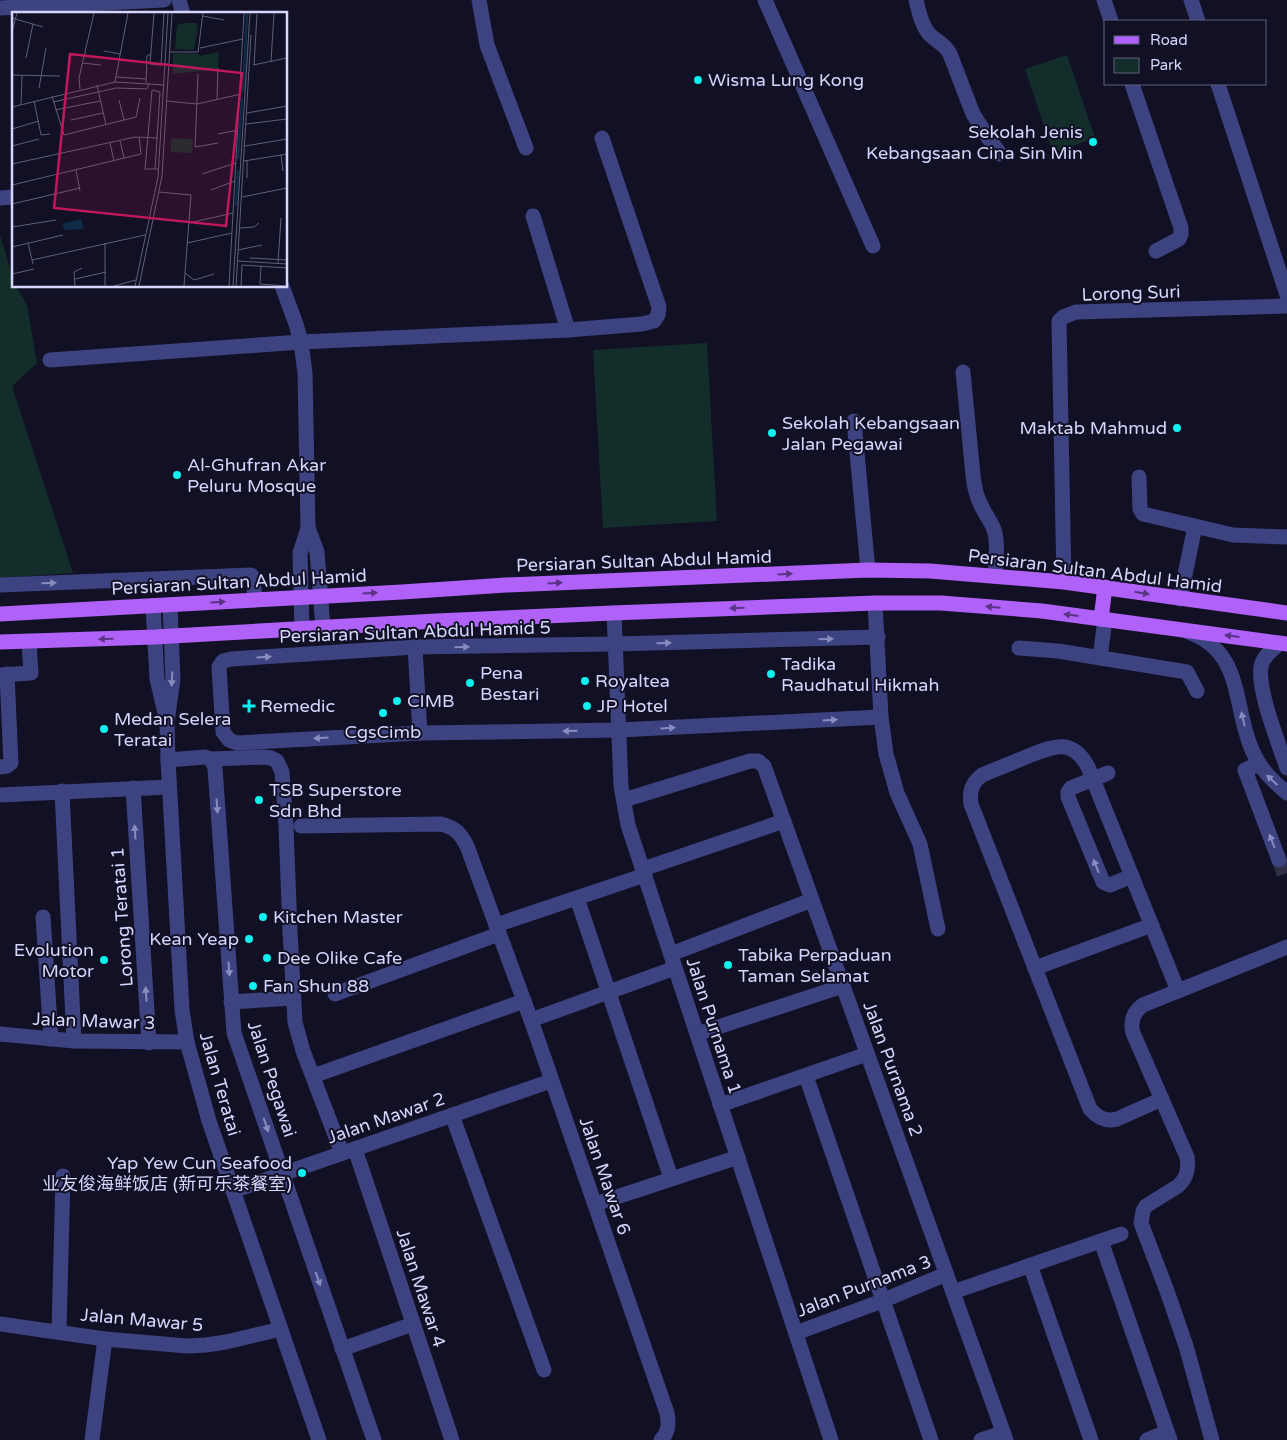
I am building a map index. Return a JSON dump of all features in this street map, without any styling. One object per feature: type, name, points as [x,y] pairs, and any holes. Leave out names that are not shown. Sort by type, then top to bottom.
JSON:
[{"type":"main road","name":"Persiaran Sultan Abdul Hamid","points":[[0,614],[506,585],[868,570],[930,571],[1064,582],[1287,613]]},
{"type":"main road","points":[[1103,619],[1105,587]]},
{"type":"main road","points":[[0,642],[155,638],[453,620],[614,613],[875,603],[941,603],[1042,611],[1283,643]]},
{"type":"street","points":[[0,8],[164,0]]},
{"type":"street","points":[[479,0],[487,45],[526,148]]},
{"type":"street","points":[[765,0],[873,246]]},
{"type":"street","points":[[916,0],[923,25],[931,36],[946,47],[973,114],[1000,154]]},
{"type":"street","points":[[1104,0],[1111,20]]},
{"type":"street","points":[[1191,0],[1198,20]]},
{"type":"street","points":[[1132,85],[1182,234],[1180,240],[1156,251]]},
{"type":"street","points":[[1218,85],[1287,295]]},
{"type":"street","points":[[50,360],[301,342],[568,330],[642,324],[654,321],[658,315],[659,307],[602,138]]},
{"type":"street","points":[[533,216],[568,330]]},
{"type":"street","points":[[283,288],[301,342],[305,373],[308,528],[300,553],[302,629]]},
{"type":"street","name":"Lorong Suri","points":[[1064,582],[1059,321],[1063,317],[1076,312],[1287,306]]},
{"type":"street","points":[[963,372],[972,475],[980,505],[995,532],[995,576]]},
{"type":"street","points":[[854,421],[868,570]]},
{"type":"street","points":[[1139,477],[1140,509],[1143,514],[1233,535],[1287,537]]},
{"type":"street","points":[[1180,599],[1195,526]]},
{"type":"street","points":[[308,528],[317,552],[323,628]]},
{"type":"street","points":[[0,585],[251,575],[253,578],[255,600]]},
{"type":"street","points":[[875,603],[881,717],[886,754],[897,793],[920,844],[938,928]]},
{"type":"street","name":"Jalan Teratai","points":[[170,605],[173,679],[167,722],[169,787],[182,1010],[187,1042],[209,1121],[319,1440]]},
{"type":"street","name":"Jalan Teratai","points":[[153,606],[157,679],[167,722]]},
{"type":"street","name":"Jalan Purnama 1","points":[[614,613],[621,786],[628,825],[831,1440]]},
{"type":"street","points":[[1100,658],[1103,619]]},
{"type":"street","points":[[1182,630],[1212,644],[1226,661],[1231,671],[1248,740],[1259,764],[1264,772],[1287,793]]},
{"type":"street","name":"Persiaran Sultan Abdul Hamid 5","points":[[420,733],[237,743],[229,740],[223,732],[219,667],[223,661],[231,659],[415,647],[878,638]]},
{"type":"street","points":[[0,767],[11,764],[3,674],[31,673],[29,641]]},
{"type":"street","points":[[1283,643],[1268,654],[1261,666],[1261,681],[1271,722],[1287,768]]},
{"type":"street","points":[[415,647],[420,733],[619,730],[881,717]]},
{"type":"street","points":[[1019,648],[1058,651],[1187,672],[1197,691]]},
{"type":"street","points":[[1162,1099],[1117,1119],[1106,1120],[1095,1115],[1090,1109],[971,804],[970,792],[975,780],[982,774],[1051,747],[1066,747],[1085,760],[1178,991]]},
{"type":"street","points":[[168,760],[211,758]]},
{"type":"street","name":"Jalan Mawar 4","points":[[211,758],[271,758],[277,762],[282,772],[293,998],[298,1035],[313,1076],[348,1151],[413,1324],[452,1440]]},
{"type":"street","name":"Jalan Pegawai","points":[[211,758],[215,768],[234,1033],[374,1440]]},
{"type":"street","name":"Jalan Purnama 2","points":[[624,800],[750,761],[758,761],[764,766],[1005,1436]]},
{"type":"street","points":[[1259,764],[1245,770],[1279,860]]},
{"type":"street","points":[[1108,773],[1071,788],[1068,795],[1102,880],[1110,884],[1132,876]]},
{"type":"street","points":[[0,795],[169,787]]},
{"type":"street","name":"Lorong Teratai 1","points":[[132,788],[149,1043]]},
{"type":"street","points":[[62,791],[74,1041]]},
{"type":"street","points":[[335,994],[644,872],[784,821]]},
{"type":"street","name":"Jalan Mawar 6","points":[[301,826],[441,824],[452,827],[467,846],[531,1020],[667,1412],[667,1430],[661,1440]]},
{"type":"street","points":[[577,898],[671,1178]]},
{"type":"street","points":[[531,1020],[608,992],[673,961],[812,900]]},
{"type":"street","points":[[43,917],[51,1039]]},
{"type":"street","points":[[1035,968],[1152,925]]},
{"type":"street","points":[[1212,1440],[1186,1346],[1141,1223],[1146,1206],[1178,1186],[1185,1177],[1187,1157],[1133,1033],[1132,1021],[1136,1012],[1143,1005],[1287,947]]},
{"type":"street","points":[[697,1034],[843,986]]},
{"type":"street","points":[[231,1002],[293,998]]},
{"type":"street","points":[[313,1076],[524,1001]]},
{"type":"street","name":"Jalan Mawar 3","points":[[0,1034],[74,1041],[187,1042]]},
{"type":"street","points":[[720,1105],[867,1054]]},
{"type":"street","points":[[806,1076],[931,1440]]},
{"type":"street","name":"Jalan Mawar 2","points":[[233,1191],[551,1081]]},
{"type":"street","points":[[452,1115],[544,1370]]},
{"type":"street","points":[[595,1204],[738,1157]]},
{"type":"street","points":[[59,1331],[63,1176]]},
{"type":"street","points":[[953,1292],[1122,1234]]},
{"type":"street","points":[[1101,1241],[1168,1436],[1146,1440]]},
{"type":"street","points":[[1030,1265],[1091,1440]]},
{"type":"street","name":"Jalan Purnama 3","points":[[796,1333],[882,1301],[946,1274]]},
{"type":"street","name":"Jalan Mawar 5","points":[[0,1324],[105,1339],[186,1346],[226,1342],[281,1329]]},
{"type":"street","points":[[342,1349],[413,1324]]},
{"type":"street","points":[[92,1440],[105,1339]]},
{"type":"street","points":[[980,1440],[1005,1436]]},
{"type":"green space","points":[[1067,55],[1095,138],[1053,153],[1025,69]]},
{"type":"green space","points":[[0,235],[12,275],[12,288],[17,288],[27,305],[37,363],[12,386],[73,573],[0,578]]},
{"type":"green space","points":[[707,343],[717,521],[603,528],[593,350]]},
{"type":"tunnel","points":[[1279,860],[1287,881]]},
{"type":"place","name":"Wisma Lung Kong","points":[[698,80]]},
{"type":"place","name":"Sekolah Jenis Kebangsaan Cina Sin Min","points":[[1093,142]]},
{"type":"place","name":"Maktab Mahmud","points":[[1177,428]]},
{"type":"place","name":"Sekolah Kebangsaan Jalan Pegawai","points":[[772,433]]},
{"type":"place","name":"Al-Ghufran Akar Peluru Mosque","points":[[177,475]]},
{"type":"place","name":"Tadika Raudhatul Hikmah","points":[[771,674]]},
{"type":"place","name":"Royaltea","points":[[585,681]]},
{"type":"place","name":"Pena Bestari","points":[[470,683]]},
{"type":"place","name":"CIMB","points":[[397,701]]},
{"type":"place","name":"Remedic","points":[[249,706]]},
{"type":"place","name":"JP Hotel","points":[[587,706]]},
{"type":"place","name":"CgsCimb","points":[[383,713]]},
{"type":"place","name":"Medan Selera Teratai","points":[[104,729]]},
{"type":"place","name":"TSB Superstore Sdn Bhd","points":[[259,800]]},
{"type":"place","name":"Kitchen Master","points":[[263,917]]},
{"type":"place","name":"Kean Yeap","points":[[249,939]]},
{"type":"place","name":"Dee Olike Cafe","points":[[267,958]]},
{"type":"place","name":"Evolution Motor","points":[[104,960]]},
{"type":"place","name":"Tabika Perpaduan Taman Selamat","points":[[728,965]]},
{"type":"place","name":"Fan Shun 88","points":[[253,986]]},
{"type":"place","name":"Yap Yew Cun Seafood 业友俊海鲜饭店 (新可乐茶餐室)","points":[[302,1173]]}]
